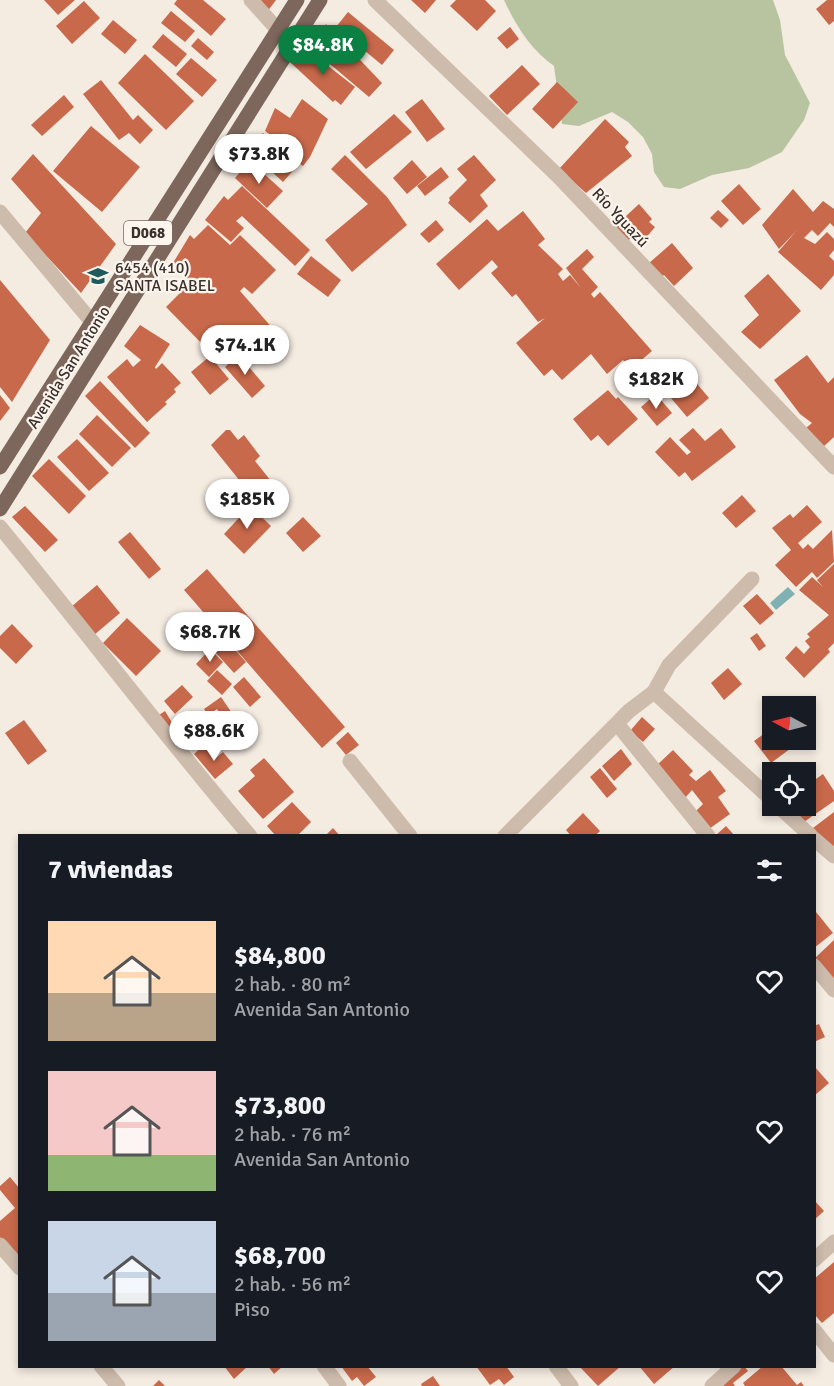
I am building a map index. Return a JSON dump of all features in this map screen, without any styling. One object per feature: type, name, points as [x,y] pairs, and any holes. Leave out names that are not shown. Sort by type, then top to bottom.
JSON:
[{"type":"main road","name":"Avenida San Antonio","points":[[0,466],[297,0]]},
{"type":"main road","name":"Avenida San Antonio","points":[[0,509],[320,0]]},
{"type":"street","points":[[251,0],[277,29]]},
{"type":"street","name":"Río Yguazú","points":[[375,0],[559,177],[834,467]]},
{"type":"street","points":[[0,212],[92,322]]},
{"type":"street","points":[[0,527],[84,628],[174,747],[248,834]]},
{"type":"street","points":[[507,834],[618,725],[629,711],[654,692],[669,665],[752,579]]},
{"type":"street","points":[[654,692],[762,791]]},
{"type":"street","points":[[618,725],[706,834]]},
{"type":"street","points":[[350,761],[408,834]]},
{"type":"street","points":[[789,816],[810,834]]},
{"type":"street","points":[[816,840],[834,856]]},
{"type":"street","points":[[816,968],[834,990]]},
{"type":"street","points":[[816,1258],[834,1242]]},
{"type":"street","points":[[0,1245],[18,1266]]},
{"type":"street","points":[[816,1332],[834,1355]]},
{"type":"street","points":[[103,1368],[117,1386]]},
{"type":"street","points":[[326,1368],[339,1386]]},
{"type":"street","points":[[558,1368],[571,1386]]},
{"type":"street","points":[[712,1386],[732,1368]]},
{"type":"green space","points":[[504,0],[773,0],[780,20],[785,55],[810,103],[804,120],[782,152],[749,168],[712,175],[680,189],[664,187],[654,172],[652,154],[643,137],[628,122],[612,112],[579,126],[562,124],[554,66],[538,53],[525,37]]},
{"type":"water","points":[[788,587],[795,594],[776,610],[770,603]]},
{"type":"building","points":[[44,0],[75,0],[58,15]]},
{"type":"building","points":[[177,0],[203,0],[226,19],[211,36],[174,4]]},
{"type":"building","points":[[257,0],[276,0],[267,12]]},
{"type":"building","points":[[411,0],[436,0],[425,13]]},
{"type":"building","points":[[456,0],[485,0],[496,11],[477,31],[450,6]]},
{"type":"building","points":[[827,0],[834,0],[834,21],[829,25],[816,9]]},
{"type":"building","points":[[84,1],[100,18],[72,44],[56,26]]},
{"type":"building","points":[[171,11],[195,31],[185,42],[161,23]]},
{"type":"building","points":[[348,12],[394,50],[382,65],[336,27]]},
{"type":"building","points":[[113,20],[137,40],[125,54],[101,34]]},
{"type":"building","points":[[326,24],[382,83],[369,97],[311,48]]},
{"type":"building","points":[[510,27],[519,39],[507,49],[497,38]]},
{"type":"building","points":[[163,34],[187,54],[176,67],[152,47]]},
{"type":"building","points":[[198,38],[214,52],[207,60],[191,46]]},
{"type":"building","points":[[304,47],[355,87],[341,105],[335,100],[333,102],[290,62]]},
{"type":"building","points":[[145,54],[194,101],[166,130],[118,83]]},
{"type":"building","points":[[191,58],[217,80],[202,97],[176,74]]},
{"type":"building","points":[[522,65],[540,84],[507,115],[489,96]]},
{"type":"building","points":[[101,80],[133,120],[138,115],[153,130],[140,144],[129,133],[119,140],[83,94]]},
{"type":"building","points":[[557,82],[578,102],[553,129],[532,109]]},
{"type":"building","points":[[64,95],[74,107],[42,136],[31,125]]},
{"type":"building","points":[[302,99],[328,119],[310,157],[303,166],[288,155],[289,141],[286,146],[265,131],[275,108],[290,118]]},
{"type":"building","points":[[422,99],[445,129],[427,142],[405,112]]},
{"type":"building","points":[[394,114],[412,132],[366,169],[350,152]]},
{"type":"building","points":[[605,119],[629,142],[625,147],[632,156],[586,193],[559,169]]},
{"type":"building","points":[[91,126],[140,167],[102,212],[53,171]]},
{"type":"building","points":[[263,133],[298,165],[283,182],[248,150]]},
{"type":"building","points":[[33,154],[116,244],[81,293],[25,233],[41,213],[11,179]]},
{"type":"building","points":[[345,155],[387,197],[407,225],[352,272],[325,240],[368,204],[331,169]]},
{"type":"building","points":[[474,155],[496,180],[480,195],[488,206],[470,223],[448,203],[449,198],[467,180],[457,169]]},
{"type":"building","points":[[412,160],[427,177],[407,194],[393,178]]},
{"type":"building","points":[[250,161],[283,191],[267,208],[235,178]]},
{"type":"building","points":[[441,167],[449,177],[425,196],[417,186]]},
{"type":"building","points":[[739,184],[761,209],[743,225],[721,201]]},
{"type":"building","points":[[242,186],[310,250],[295,266],[242,216],[236,221],[244,228],[231,242],[205,220],[224,196],[228,200]]},
{"type":"building","points":[[793,189],[813,212],[823,201],[834,209],[834,227],[830,223],[818,236],[812,230],[804,238],[815,244],[827,232],[834,239],[834,250],[829,256],[834,261],[834,275],[821,290],[778,252],[797,230],[779,249],[762,225]]},
{"type":"building","points":[[639,204],[652,219],[649,222],[655,227],[640,245],[631,238],[626,242],[613,228]]},
{"type":"building","points":[[718,210],[729,220],[721,228],[710,218]]},
{"type":"building","points":[[523,211],[545,239],[538,245],[563,269],[558,274],[563,281],[570,275],[581,288],[566,268],[587,249],[594,257],[582,269],[598,287],[591,294],[594,298],[600,292],[652,351],[631,369],[623,360],[607,374],[591,354],[562,380],[552,369],[544,376],[516,343],[545,318],[538,322],[516,294],[512,297],[491,273],[498,267],[492,260],[459,290],[436,264],[487,219],[498,231]]},
{"type":"building","points":[[436,220],[444,230],[429,243],[420,234]]},
{"type":"building","points":[[208,225],[230,245],[240,235],[276,270],[252,294],[244,287],[240,291],[274,330],[267,340],[272,348],[264,356],[235,326],[209,351],[166,307],[191,282],[173,263],[190,235],[194,239]]},
{"type":"building","points":[[672,243],[693,268],[674,286],[664,275],[660,278],[648,264]]},
{"type":"building","points":[[311,256],[341,280],[328,297],[297,274]]},
{"type":"building","points":[[768,274],[801,311],[760,349],[741,332],[759,315],[744,296]]},
{"type":"building","points":[[0,280],[50,340],[12,402],[0,387]]},
{"type":"building","points":[[140,325],[170,344],[155,367],[156,369],[162,363],[181,383],[174,389],[176,392],[165,402],[167,404],[147,422],[107,377],[127,359],[133,367],[141,360],[124,346]]},
{"type":"building","points":[[239,355],[265,386],[252,398],[225,367]]},
{"type":"building","points":[[807,355],[828,383],[834,377],[834,437],[823,447],[806,428],[812,423],[800,414],[774,380]]},
{"type":"building","points":[[210,356],[229,379],[210,395],[191,372]]},
{"type":"building","points":[[693,379],[709,398],[687,417],[671,398]]},
{"type":"building","points":[[100,381],[150,433],[135,448],[85,396]]},
{"type":"building","points":[[608,390],[616,399],[618,397],[638,419],[608,446],[598,435],[591,441],[573,419]]},
{"type":"building","points":[[656,394],[672,413],[657,426],[641,407]]},
{"type":"building","points":[[0,395],[10,408],[0,421]]},
{"type":"building","points":[[97,415],[131,448],[112,467],[79,434]]},
{"type":"building","points":[[693,428],[705,441],[721,428],[736,447],[692,481],[685,472],[679,477],[655,452],[670,437],[687,455],[691,452],[679,440]]},
{"type":"building","points":[[226,430],[230,430],[238,440],[244,435],[260,456],[255,461],[279,491],[260,506],[211,445]]},
{"type":"building","points":[[77,439],[109,473],[89,491],[57,457]]},
{"type":"building","points":[[49,459],[86,496],[69,514],[32,476]]},
{"type":"building","points":[[742,495],[756,511],[736,528],[722,513]]},
{"type":"building","points":[[807,505],[822,522],[798,543],[803,549],[808,544],[813,549],[832,530],[834,562],[817,578],[812,572],[796,587],[775,565],[791,550],[772,528],[790,514],[793,518]]},
{"type":"building","points":[[25,506],[58,540],[45,552],[12,517]]},
{"type":"building","points":[[250,506],[271,526],[244,554],[224,534]]},
{"type":"building","points":[[303,517],[321,536],[303,552],[286,533]]},
{"type":"building","points":[[130,532],[161,569],[149,579],[118,542]]},
{"type":"building","points":[[834,564],[834,643],[828,649],[830,652],[804,678],[785,658],[796,646],[804,654],[810,647],[805,641],[810,637],[807,634],[829,615],[799,590],[812,577],[823,587],[817,580]]},
{"type":"building","points":[[207,569],[345,727],[322,748],[184,590]]},
{"type":"building","points":[[97,585],[120,613],[94,635],[71,607]]},
{"type":"building","points":[[757,594],[774,613],[760,625],[743,606]]},
{"type":"building","points":[[127,618],[161,651],[136,676],[103,643]]},
{"type":"building","points":[[12,624],[33,646],[16,664],[0,648],[0,636]]},
{"type":"building","points":[[757,633],[766,646],[759,651],[750,638]]},
{"type":"building","points":[[228,642],[246,662],[234,673],[216,653]]},
{"type":"building","points":[[210,649],[223,662],[209,677],[196,664]]},
{"type":"building","points":[[728,668],[742,684],[724,700],[711,683]]},
{"type":"building","points":[[217,670],[232,684],[222,695],[207,681]]},
{"type":"building","points":[[244,677],[261,697],[250,707],[233,687]]},
{"type":"building","points":[[182,685],[193,697],[175,714],[164,701]]},
{"type":"building","points":[[221,697],[238,722],[230,728],[217,709],[208,715],[204,709]]},
{"type":"building","points":[[165,711],[182,739],[173,745],[156,717]]},
{"type":"building","points":[[642,717],[655,729],[643,742],[630,731]]},
{"type":"building","points":[[24,720],[47,751],[28,765],[5,733]]},
{"type":"building","points":[[217,723],[227,733],[213,746],[203,736]]},
{"type":"building","points":[[348,732],[359,745],[346,755],[336,743]]},
{"type":"building","points":[[762,735],[762,750],[789,750],[770,762],[754,741]]},
{"type":"building","points":[[203,746],[215,759],[223,752],[233,764],[215,779],[194,754]]},
{"type":"building","points":[[621,749],[632,764],[614,781],[602,766]]},
{"type":"building","points":[[673,750],[693,771],[689,775],[696,781],[710,770],[726,791],[718,797],[730,814],[709,829],[695,812],[703,804],[692,790],[684,799],[656,766]]},
{"type":"building","points":[[264,758],[294,792],[263,819],[238,791],[255,776],[250,770]]},
{"type":"building","points":[[600,768],[617,789],[607,798],[590,777]]},
{"type":"building","points":[[823,774],[834,791],[834,801],[816,814],[816,779]]},
{"type":"building","points":[[292,802],[311,822],[299,834],[274,834],[267,826]]},
{"type":"building","points":[[834,812],[834,853],[813,828]]},
{"type":"building","points":[[583,813],[600,831],[597,834],[569,834],[566,830]]},
{"type":"building","points":[[800,816],[813,816],[804,822]]},
{"type":"building","points":[[726,826],[733,834],[717,834]]},
{"type":"building","points":[[333,828],[338,834],[327,834]]},
{"type":"building","points":[[816,912],[833,933],[816,946]]},
{"type":"building","points":[[834,940],[834,982],[816,959]]},
{"type":"building","points":[[819,1024],[825,1037],[816,1041],[816,1025]]},
{"type":"building","points":[[816,1068],[829,1083],[816,1094]]},
{"type":"building","points":[[10,1177],[18,1187],[18,1257],[0,1240],[0,1221],[15,1208],[0,1190],[0,1186]]},
{"type":"building","points":[[816,1202],[824,1211],[816,1218]]},
{"type":"building","points":[[834,1262],[834,1313],[822,1323],[816,1316],[816,1277]]},
{"type":"building","points":[[226,1368],[246,1368],[234,1379]]},
{"type":"building","points":[[270,1368],[281,1368],[274,1374]]},
{"type":"building","points":[[342,1368],[369,1368],[376,1377],[364,1386],[357,1377],[352,1381]]},
{"type":"building","points":[[477,1368],[507,1368],[514,1377],[504,1385],[499,1379],[490,1385]]},
{"type":"building","points":[[581,1368],[619,1368],[598,1386]]},
{"type":"building","points":[[641,1368],[673,1368],[654,1384]]},
{"type":"building","points":[[741,1368],[748,1371],[733,1383],[735,1386],[717,1386]]},
{"type":"building","points":[[761,1368],[783,1368],[797,1385],[801,1382],[804,1386],[745,1386],[743,1383]]},
{"type":"building","points":[[433,1376],[440,1386],[422,1386],[421,1384]]},
{"type":"building","points":[[159,1380],[165,1386],[153,1386]]},
{"type":"place","name":"6454 (410) SANTA ISABEL","points":[[98,276]]}]
